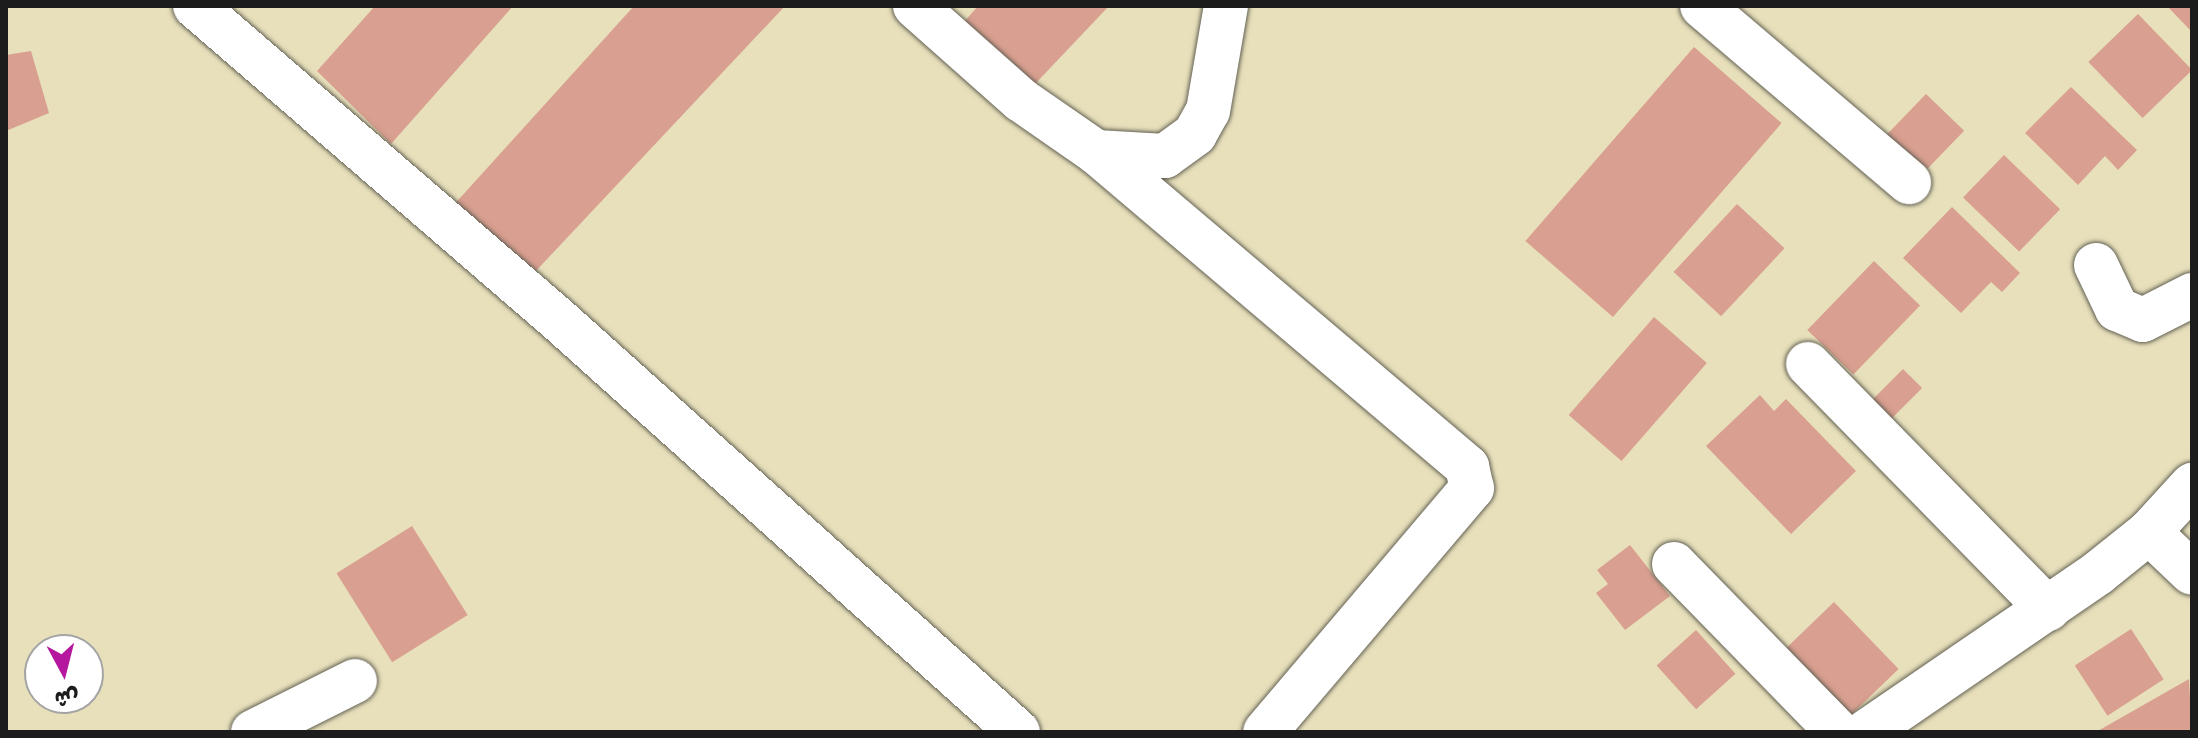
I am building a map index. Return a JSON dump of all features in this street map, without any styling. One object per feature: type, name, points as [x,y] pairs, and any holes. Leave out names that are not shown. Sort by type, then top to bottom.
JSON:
[{"type":"street","points":[[195,6],[561,322],[1018,732]]},
{"type":"street","points":[[915,6],[1021,100],[1096,152],[1467,467],[1472,488],[1265,732]]},
{"type":"street","points":[[1096,152],[1165,156],[1195,134],[1208,111],[1226,6]]},
{"type":"street","points":[[1702,6],[1909,182]]},
{"type":"street","points":[[2096,265],[2117,309],[2143,320],[2192,295]]},
{"type":"street","points":[[1808,364],[2048,609]]},
{"type":"street","points":[[1866,732],[2048,609],[2149,532],[2192,485]]},
{"type":"street","points":[[2149,532],[2192,573]]},
{"type":"street","points":[[1674,564],[1838,732]]},
{"type":"street","points":[[253,732],[355,681]]},
{"type":"building","points":[[375,6],[513,6],[391,144],[317,71]]},
{"type":"building","points":[[634,6],[785,6],[534,273],[451,208]]},
{"type":"building","points":[[978,6],[1109,6],[1035,84],[964,22]]},
{"type":"building","points":[[2167,6],[2192,6],[2192,32]]},
{"type":"building","points":[[2138,14],[2192,70],[2143,118],[2088,62]]},
{"type":"building","points":[[1694,47],[1782,123],[1613,317],[1525,241]]},
{"type":"building","points":[[31,51],[49,113],[6,131],[6,55]]},
{"type":"building","points":[[2071,87],[2137,150],[2118,170],[2105,156],[2078,185],[2025,133]]},
{"type":"building","points":[[1926,94],[1964,131],[1924,173],[1886,136]]},
{"type":"building","points":[[2004,155],[2060,209],[2019,252],[1963,197]]},
{"type":"building","points":[[1737,204],[1785,248],[1721,316],[1674,272]]},
{"type":"building","points":[[1952,207],[2020,273],[2002,292],[1991,282],[1961,313],[1903,258]]},
{"type":"building","points":[[1874,261],[1920,305],[1853,375],[1807,330]]},
{"type":"building","points":[[1654,317],[1707,363],[1622,461],[1569,415]]},
{"type":"building","points":[[1903,369],[1922,388],[1887,423],[1868,404]]},
{"type":"building","points":[[1760,395],[1774,411],[1786,399],[1856,471],[1791,534],[1706,446]]},
{"type":"building","points":[[412,526],[468,615],[392,662],[337,573]]},
{"type":"building","points":[[1630,545],[1670,596],[1625,630],[1596,593],[1608,584],[1597,570]]},
{"type":"building","points":[[1834,602],[1899,669],[1851,715],[1787,648]]},
{"type":"building","points":[[2131,629],[2164,679],[2107,716],[2075,665]]},
{"type":"building","points":[[1696,630],[1735,674],[1696,709],[1657,665]]},
{"type":"building","points":[[2189,679],[2192,732],[2096,732]]}]
